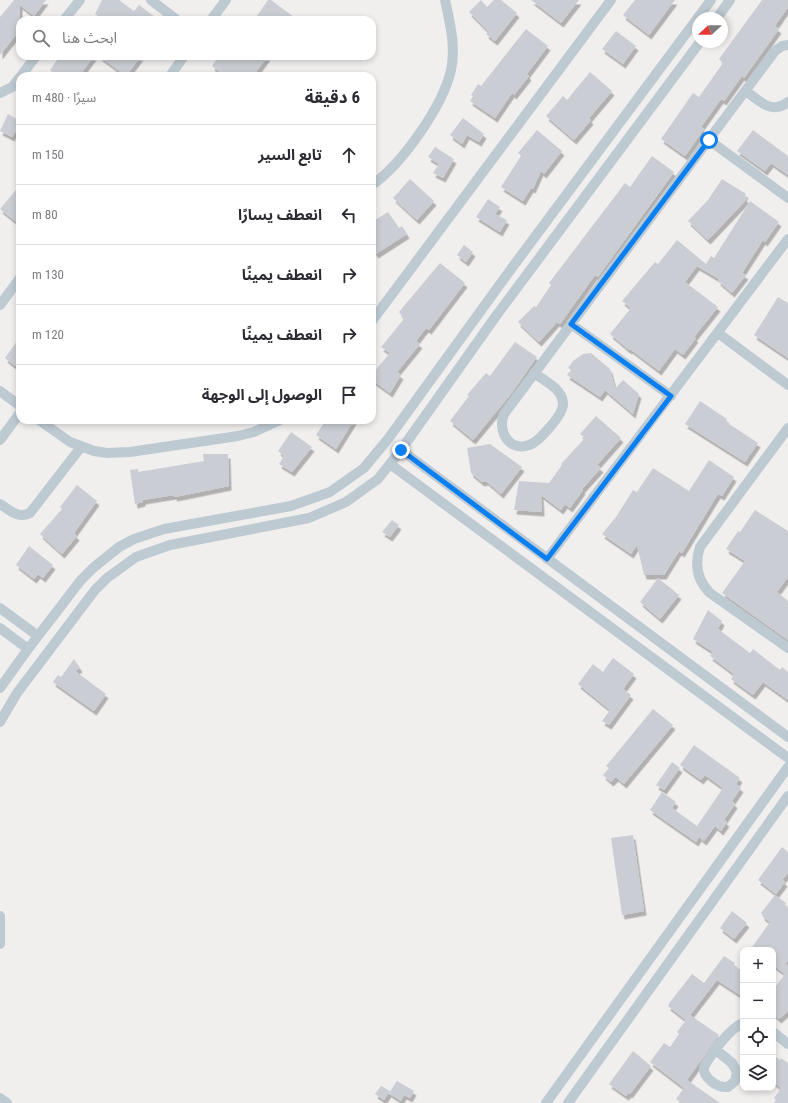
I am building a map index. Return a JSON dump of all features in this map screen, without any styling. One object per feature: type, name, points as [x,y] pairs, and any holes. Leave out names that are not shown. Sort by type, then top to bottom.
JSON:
[{"type":"street","points":[[67,16],[80,0]]},
{"type":"street","points":[[151,0],[172,16]]},
{"type":"street","points":[[214,16],[226,0]]},
{"type":"street","points":[[376,181],[392,167],[409,147],[423,128],[446,89],[451,69],[453,48],[445,0]]},
{"type":"street","points":[[376,316],[611,0]]},
{"type":"street","points":[[704,12],[711,0]]},
{"type":"street","points":[[721,12],[730,0]]},
{"type":"street","points":[[0,688],[74,589],[101,560],[134,539],[164,529],[291,506],[311,500],[347,481],[364,468],[377,453],[692,29]]},
{"type":"street","points":[[534,373],[558,391],[562,400],[562,409],[536,442],[524,447],[517,446],[506,439],[501,427],[501,420],[504,414],[534,373],[746,91],[775,51],[782,46],[788,45]]},
{"type":"street","points":[[0,722],[16,692],[88,600],[107,578],[121,566],[153,550],[170,545],[309,518],[346,502],[378,479],[401,450],[464,360],[696,48]]},
{"type":"street","points":[[23,72],[33,60]]},
{"type":"street","points":[[173,72],[181,60]]},
{"type":"street","points":[[0,93],[12,87],[16,82]]},
{"type":"street","points":[[746,91],[766,106],[772,108],[783,106],[788,102]]},
{"type":"street","points":[[709,140],[788,198]]},
{"type":"street","points":[[547,559],[788,239]]},
{"type":"street","points":[[0,305],[16,283]]},
{"type":"street","points":[[571,324],[671,396]]},
{"type":"street","points":[[718,333],[788,385]]},
{"type":"street","points":[[452,352],[464,360]]},
{"type":"street","points":[[0,391],[16,403]]},
{"type":"street","points":[[0,440],[16,418]]},
{"type":"street","points":[[45,424],[70,442],[81,447],[107,453],[130,452],[238,436],[254,432],[271,424]]},
{"type":"street","points":[[788,428],[700,547],[696,565],[700,581],[710,593],[788,648]]},
{"type":"street","points":[[0,504],[21,516],[30,513],[81,447]]},
{"type":"street","points":[[401,450],[788,737]]},
{"type":"street","points":[[390,464],[788,758]]},
{"type":"street","points":[[74,589],[88,600]]},
{"type":"street","points":[[0,608],[38,636]]},
{"type":"street","points":[[0,628],[28,649]]},
{"type":"street","points":[[546,1103],[788,767]]},
{"type":"street","points":[[568,1103],[788,796]]},
{"type":"street","points":[[0,916],[0,944]]},
{"type":"street","points":[[716,1050],[732,1030],[740,1025]]},
{"type":"street","points":[[776,1034],[788,1044]]},
{"type":"street","points":[[0,1098],[7,1103]]},
{"type":"building","points":[[14,0],[46,0],[34,16],[20,5],[20,16],[16,16],[16,35],[0,55],[0,17]]},
{"type":"building","points":[[102,0],[119,0],[134,11],[139,5],[154,16],[98,16],[95,14]]},
{"type":"building","points":[[268,0],[271,0],[293,16],[257,16]]},
{"type":"building","points":[[481,0],[487,7],[494,0],[501,0],[517,13],[495,41],[486,34],[488,31],[469,12]]},
{"type":"building","points":[[531,0],[579,0],[561,23]]},
{"type":"building","points":[[635,0],[675,0],[649,35],[623,15]]},
{"type":"building","points":[[762,0],[788,0],[788,7],[775,26],[779,29],[744,78],[742,76],[724,101],[721,99],[701,127],[704,129],[685,156],[661,139],[693,93],[699,97],[723,63],[719,59]]},
{"type":"building","points":[[526,29],[548,46],[527,74],[529,76],[514,95],[512,93],[495,118],[470,101],[473,96],[471,95],[478,84],[481,86]]},
{"type":"building","points":[[616,31],[636,46],[623,64],[602,49]]},
{"type":"building","points":[[57,60],[91,60],[82,72],[53,72],[50,70]]},
{"type":"building","points":[[104,60],[138,60],[129,72],[121,72]]},
{"type":"building","points":[[216,60],[265,60],[256,72],[220,72],[212,66]]},
{"type":"building","points":[[590,72],[612,91],[589,118],[591,120],[574,140],[546,116],[563,96],[567,100]]},
{"type":"building","points":[[8,114],[16,119],[16,131],[12,137],[0,131]]},
{"type":"building","points":[[463,118],[484,134],[479,142],[467,135],[462,144],[450,135]]},
{"type":"building","points":[[537,130],[562,151],[544,174],[541,171],[533,189],[531,188],[523,201],[501,187],[521,156],[518,153]]},
{"type":"building","points":[[753,130],[788,156],[788,175],[771,163],[765,171],[737,151]]},
{"type":"building","points":[[435,147],[454,159],[443,178],[433,173],[439,164],[428,157]]},
{"type":"building","points":[[652,156],[674,172],[598,277],[595,275],[560,324],[557,322],[539,342],[518,322],[534,306],[536,307],[551,285],[549,283],[625,183],[630,187]]},
{"type":"building","points":[[410,179],[434,201],[417,220],[393,198]]},
{"type":"building","points":[[722,179],[746,194],[744,197],[747,199],[708,240],[688,221],[708,200]]},
{"type":"building","points":[[16,190],[16,222],[0,209]]},
{"type":"building","points":[[488,199],[500,207],[495,214],[507,220],[500,232],[476,217]]},
{"type":"building","points":[[750,201],[779,222],[765,242],[763,240],[742,273],[746,275],[732,293],[718,281],[719,279],[697,266],[685,282],[718,307],[694,337],[696,338],[683,355],[675,349],[659,371],[630,349],[629,350],[610,334],[631,308],[622,301],[655,262],[658,264],[677,240],[706,264],[711,256],[714,258]]},
{"type":"building","points":[[388,212],[399,228],[402,226],[407,234],[376,254],[376,220]]},
{"type":"building","points":[[464,245],[473,252],[466,262],[457,255]]},
{"type":"building","points":[[440,263],[465,283],[429,330],[426,328],[416,341],[420,344],[397,372],[401,375],[390,393],[376,383],[376,369],[390,353],[381,347],[404,319],[399,312]]},
{"type":"building","points":[[778,297],[788,303],[788,358],[754,335]]},
{"type":"building","points":[[515,342],[537,357],[511,394],[473,440],[450,421],[469,396],[467,395],[486,373],[490,376]]},
{"type":"building","points":[[16,343],[15,366],[5,358]]},
{"type":"building","points":[[591,353],[610,369],[615,389],[623,380],[639,394],[633,414],[605,390],[600,397],[567,375],[571,370],[568,368],[573,361],[583,354]]},
{"type":"building","points":[[700,401],[727,419],[726,422],[758,443],[745,462],[685,424]]},
{"type":"building","points":[[596,416],[621,438],[597,465],[601,468],[582,489],[583,490],[570,508],[565,504],[561,510],[541,495],[542,512],[514,510],[519,481],[549,483],[562,465],[561,464],[585,438],[580,434]]},
{"type":"building","points":[[323,424],[352,424],[336,449],[316,435]]},
{"type":"building","points":[[291,432],[312,447],[292,472],[279,464],[284,456],[278,451]]},
{"type":"building","points":[[490,444],[522,467],[501,494],[486,481],[482,482],[471,473],[467,448]]},
{"type":"building","points":[[203,454],[228,454],[229,486],[175,497],[174,495],[143,500],[143,502],[135,504],[130,470],[138,469],[138,472],[204,461]]},
{"type":"building","points":[[709,460],[734,477],[722,496],[718,494],[682,553],[679,551],[664,575],[644,575],[637,545],[631,554],[602,534],[616,517],[633,490],[637,492],[653,468],[689,491]]},
{"type":"building","points":[[77,485],[97,501],[74,533],[77,536],[62,554],[40,534],[62,509],[60,507]]},
{"type":"building","points":[[755,510],[788,531],[788,577],[777,592],[788,601],[788,640],[722,593],[745,561],[726,549]]},
{"type":"building","points":[[392,520],[399,525],[390,537],[382,532]]},
{"type":"building","points":[[29,546],[53,565],[43,578],[38,574],[34,579],[16,565]]},
{"type":"building","points":[[658,578],[679,595],[660,619],[640,602]]},
{"type":"building","points":[[708,610],[722,621],[718,629],[750,653],[753,649],[780,670],[782,667],[788,672],[788,700],[763,682],[753,695],[731,679],[734,674],[710,656],[713,652],[693,639]]},
{"type":"building","points":[[613,658],[634,674],[623,689],[631,695],[609,725],[602,721],[610,710],[578,684],[593,664],[603,672]]},
{"type":"building","points":[[74,659],[80,668],[75,671],[106,694],[94,711],[53,682],[58,675],[61,677]]},
{"type":"building","points":[[653,709],[673,725],[624,784],[616,777],[611,782],[603,775],[609,768],[606,766]]},
{"type":"building","points":[[694,745],[740,778],[736,784],[741,788],[732,801],[735,804],[724,820],[727,822],[721,831],[715,826],[704,841],[699,837],[696,842],[650,810],[662,792],[676,802],[672,808],[697,826],[723,788],[705,775],[701,780],[680,765]]},
{"type":"building","points":[[672,762],[680,768],[664,790],[656,785]]},
{"type":"building","points":[[633,835],[644,911],[622,915],[611,838]]},
{"type":"building","points":[[782,847],[788,852],[788,873],[782,880],[785,882],[776,894],[758,880]]},
{"type":"building","points":[[775,895],[786,903],[784,905],[788,908],[788,961],[785,964],[788,966],[788,1011],[779,1019],[776,1016],[776,986],[785,974],[776,967],[776,947],[752,947],[770,922],[762,916],[763,915],[761,913]]},
{"type":"building","points":[[732,911],[747,923],[734,939],[720,928]]},
{"type":"building","points":[[724,956],[735,963],[734,965],[740,970],[740,995],[717,980],[690,1015],[719,1035],[687,1080],[720,1103],[682,1103],[676,1099],[684,1088],[650,1062],[664,1043],[670,1047],[679,1034],[677,1032],[686,1020],[668,1006],[670,1002],[692,974],[704,983]]},
{"type":"building","points":[[633,1051],[651,1066],[630,1094],[629,1093],[626,1096],[609,1084]]},
{"type":"building","points":[[776,1057],[780,1060],[781,1058],[788,1063],[788,1103],[774,1103],[776,1100],[774,1098],[781,1088],[776,1084]]},
{"type":"building","points":[[397,1081],[414,1091],[410,1098],[404,1095],[401,1101],[389,1093]]},
{"type":"building","points":[[381,1086],[390,1091],[384,1100],[375,1094]]},
{"type":"route","points":[[401,450],[547,559],[634,442],[671,396],[571,324],[709,140]]}]
